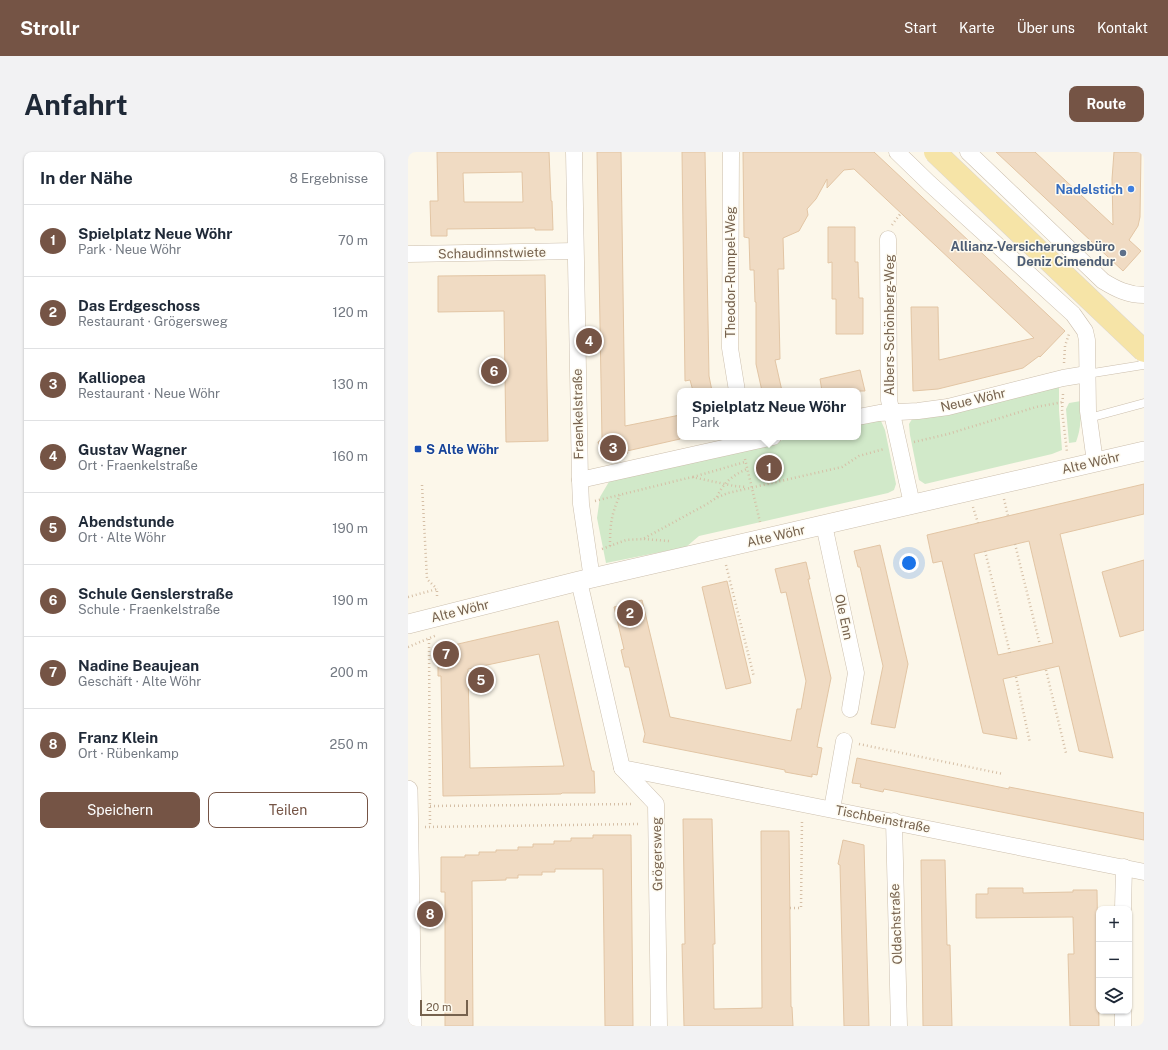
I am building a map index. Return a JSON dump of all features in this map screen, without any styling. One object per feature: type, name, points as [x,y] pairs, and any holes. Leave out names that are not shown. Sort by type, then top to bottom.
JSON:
[{"type":"main road","points":[[935,152],[1144,351]]},
{"type":"street","name":"Fraenkelstraße","points":[[574,152],[580,480],[581,504],[588,556],[585,580]]},
{"type":"street","name":"Theodor-Rumpel-Weg","points":[[731,152],[730,348],[737,388]]},
{"type":"street","points":[[897,152],[929,184],[1073,314],[1085,330],[1087,340],[1089,418],[1095,462]]},
{"type":"street","points":[[968,152],[1103,281],[1128,294],[1144,295]]},
{"type":"street","name":"Albers-Schönberg-Weg","points":[[888,239],[888,390],[891,412],[912,504]]},
{"type":"street","name":"Schaudinnstwiete","points":[[408,254],[575,252]]},
{"type":"street","points":[[1128,294],[1144,285]]},
{"type":"street","name":"Neue Wöhr","points":[[861,416],[891,412],[918,412],[948,407],[1063,378],[1087,374]]},
{"type":"street","points":[[580,480],[746,441]]},
{"type":"street","name":"Alte Wöhr","points":[[408,624],[585,580],[1144,451]]},
{"type":"street","name":"Ole Enn","points":[[824,525],[856,673],[850,709]]},
{"type":"street","points":[[585,580],[622,768]]},
{"type":"street","points":[[832,809],[844,741]]},
{"type":"street","name":"Tischbeinstraße","points":[[622,768],[1144,872]]},
{"type":"street","name":"Grögersweg","points":[[622,768],[656,804],[659,1026]]},
{"type":"street","points":[[408,790],[412,1026]]},
{"type":"street","name":"Oldachstraße","points":[[894,821],[899,1026]]},
{"type":"street","points":[[1124,867],[1124,906]]},
{"type":"street","points":[[1123,1014],[1123,1026]]},
{"type":"lane","points":[[1087,374],[1143,365],[1138,331],[1117,334]]},
{"type":"lane","points":[[1089,418],[1144,403]]},
{"type":"path","points":[[588,556],[626,540],[643,539],[716,498],[751,487],[842,468],[858,456],[948,434],[1036,407],[1063,402]]},
{"type":"path","points":[[746,441],[745,462],[764,539]]},
{"type":"path","points":[[581,504],[692,478],[745,462]]},
{"type":"path","points":[[716,498],[725,484],[736,474],[747,469]]},
{"type":"path","points":[[692,478],[734,486],[751,487]]},
{"type":"path","points":[[422,486],[426,579],[437,589],[437,596]]},
{"type":"path","points":[[610,546],[610,522],[614,507],[620,496]]},
{"type":"path","points":[[1015,544],[1040,646]]},
{"type":"path","points":[[722,549],[754,677]]},
{"type":"path","points":[[985,551],[1010,653]]},
{"type":"path","points":[[408,597],[437,589]]},
{"type":"path","points":[[408,647],[427,640],[430,827]]},
{"type":"path","points":[[1046,670],[1066,753]]},
{"type":"path","points":[[1016,676],[1030,743]]},
{"type":"path","points":[[844,741],[1003,774]]},
{"type":"path","points":[[790,908],[801,908],[802,803]]},
{"type":"path","points":[[430,806],[656,804]]},
{"type":"path","points":[[409,828],[656,824]]},
{"type":"green space","points":[[1059,386],[1062,450],[1052,454],[925,484],[919,480],[909,424],[914,416]]},
{"type":"green space","points":[[1081,401],[1078,437],[1076,442],[1069,443],[1066,409],[1069,403]]},
{"type":"green space","points":[[873,419],[881,421],[885,430],[896,484],[894,490],[888,493],[699,536],[686,547],[606,563],[597,518],[600,497],[610,480],[783,440],[861,440],[861,422]]},
{"type":"building","points":[[437,152],[549,152],[553,230],[535,230],[535,228],[447,229],[447,236],[431,236],[430,201],[438,201]],"holes":[[[522,172],[523,202],[464,202],[463,173]]]},
{"type":"building","points":[[597,152],[621,152],[625,426],[677,416],[677,440],[627,451],[628,453],[603,459],[598,442],[602,439]]},
{"type":"building","points":[[682,152],[705,152],[709,376],[711,388],[692,388],[690,380],[685,381]]},
{"type":"building","points":[[743,152],[874,152],[1065,331],[1040,357],[1039,356],[1023,368],[938,389],[913,391],[911,307],[938,307],[939,360],[1034,338],[854,169],[844,170],[827,188],[827,179],[816,199],[807,209],[808,215],[799,231],[783,238],[784,269],[778,269],[780,359],[775,360],[781,388],[761,388],[756,364],[756,302],[754,270],[750,270],[749,238],[744,237]]},
{"type":"building","points":[[996,152],[1035,152],[1113,225],[1112,179],[1114,152],[1141,152],[1140,217],[1138,226],[1129,240],[1141,251],[1123,271]]},
{"type":"building","points":[[828,227],[855,227],[855,262],[858,262],[859,298],[863,298],[863,334],[836,334],[836,299],[832,299],[832,262],[828,263]]},
{"type":"building","points":[[545,275],[548,441],[506,442],[504,311],[438,312],[438,276]]},
{"type":"building","points":[[860,370],[865,391],[861,391],[861,388],[822,388],[820,379]]},
{"type":"building","points":[[1144,484],[1144,514],[1060,534],[1113,758],[1079,751],[1059,666],[1003,679],[1017,739],[983,733],[942,561],[933,563],[927,535]],"holes":[[[1029,541],[1053,643],[998,655],[974,554]]]},
{"type":"building","points":[[880,545],[908,664],[895,728],[871,724],[883,666],[860,567],[858,567],[854,551]]},
{"type":"building","points":[[1144,560],[1144,630],[1120,637],[1102,572]]},
{"type":"building","points":[[806,562],[810,579],[808,579],[831,678],[817,747],[822,748],[817,775],[812,774],[812,777],[785,772],[785,770],[643,742],[645,734],[629,667],[625,667],[621,650],[624,649],[614,607],[642,600],[670,717],[791,741],[797,709],[801,709],[806,681],[786,592],[781,593],[775,569]]},
{"type":"building","points":[[727,581],[751,683],[726,689],[702,587]]},
{"type":"building","points":[[558,621],[592,771],[594,771],[595,793],[443,796],[441,676],[438,676],[438,656],[445,647]],"holes":[[[539,654],[564,766],[470,768],[468,669]]]},
{"type":"building","points":[[857,758],[1009,789],[1009,787],[1144,813],[1144,840],[884,789],[883,792],[860,787],[861,784],[852,783]]},
{"type":"building","points":[[683,819],[712,819],[715,944],[713,944],[714,1009],[762,1008],[761,831],[789,831],[791,1007],[793,1026],[684,1026],[682,944],[685,944]]},
{"type":"building","points":[[593,835],[631,835],[633,1026],[605,1026],[603,869],[555,869],[555,872],[542,872],[542,875],[518,875],[518,878],[506,878],[506,880],[472,881],[473,1026],[445,1026],[445,892],[441,892],[441,857],[465,857],[465,855],[479,855],[479,852],[518,850],[518,847],[533,847],[533,844],[554,844],[554,841],[571,841],[571,838],[593,838]]},
{"type":"building","points":[[843,840],[864,845],[869,1026],[844,1026],[840,865],[838,864]]},
{"type":"building","points":[[921,860],[945,860],[947,945],[950,945],[952,1026],[923,1026]]},
{"type":"building","points":[[988,888],[1023,888],[1023,893],[1097,890],[1096,1014],[1099,1014],[1099,1026],[1070,1026],[1068,954],[1074,954],[1073,917],[976,918],[976,894],[988,894]]},
{"type":"place","name":"Nadelstich","points":[[1131,189]]},
{"type":"place","name":"Allianz-Versicherungsbüro Deniz Cimendur","points":[[1123,253]]},
{"type":"place","name":"Gustav Wagner","points":[[589,341]]},
{"type":"place","name":"Schule Genslerstraße","points":[[494,371]]},
{"type":"place","name":"Kalliopea","points":[[613,448]]},
{"type":"place","name":"S Alte Wöhr","points":[[418,449]]},
{"type":"place","name":"Spielplatz Neue Wöhr","points":[[769,468]]},
{"type":"place","name":"Das Erdgeschoss","points":[[630,613]]},
{"type":"place","name":"Nadine Beaujean","points":[[446,654]]},
{"type":"place","name":"Abendstunde","points":[[481,680]]},
{"type":"place","name":"Franz Klein","points":[[430,914]]}]
